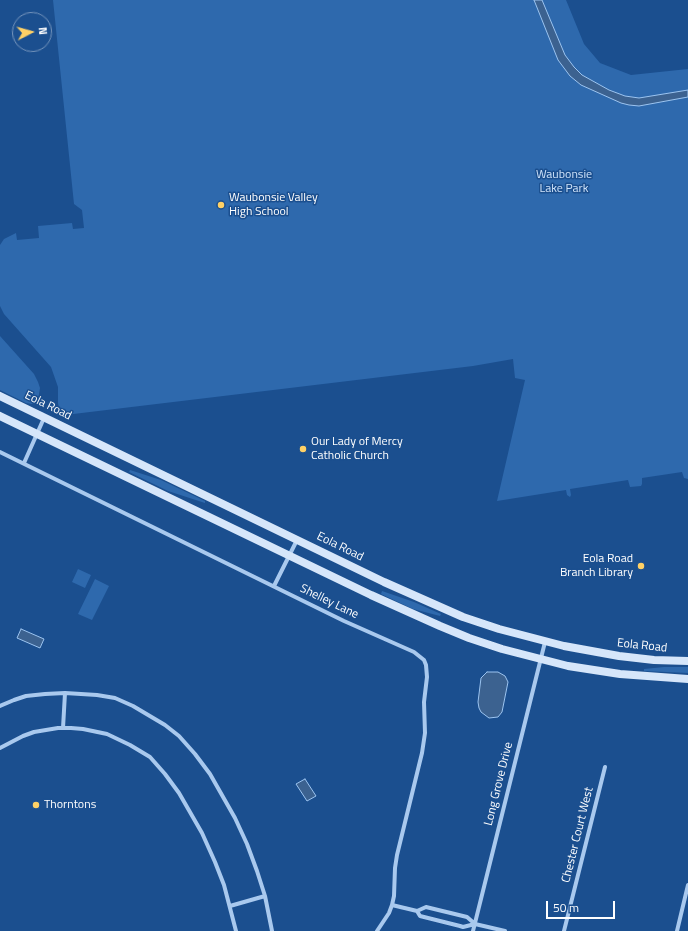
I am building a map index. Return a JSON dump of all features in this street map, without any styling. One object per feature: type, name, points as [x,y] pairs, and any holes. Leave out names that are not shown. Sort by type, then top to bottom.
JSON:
[{"type":"main road","name":"Eola Road","points":[[0,396],[297,540],[445,609],[499,629],[545,642],[619,656],[654,660],[688,661]]},
{"type":"main road","points":[[0,416],[290,556],[440,626],[502,649],[541,660],[620,674],[688,679]]},
{"type":"street","points":[[24,463],[44,417]]},
{"type":"street","name":"Shelley Lane","points":[[0,452],[380,638],[420,656],[426,665],[427,677],[424,702],[424,744],[397,855],[392,905]]},
{"type":"street","points":[[274,586],[297,540]]},
{"type":"street","name":"Long Grove Drive","points":[[473,931],[545,642]]},
{"type":"street","points":[[0,706],[26,696],[65,692],[97,694],[115,698],[151,715],[179,736],[210,774],[235,818],[247,844],[264,896],[272,931]]},
{"type":"street","points":[[63,728],[65,692]]},
{"type":"street","points":[[0,748],[23,736],[46,730],[63,728],[83,729],[107,734],[130,744],[150,757],[175,788],[196,822],[215,862],[230,906],[236,931]]},
{"type":"street","name":"Chester Court West","points":[[564,931],[605,767]]},
{"type":"street","points":[[677,931],[688,885]]},
{"type":"street","points":[[230,906],[264,896]]},
{"type":"street","points":[[377,931],[389,913],[392,905],[417,910],[426,907],[467,916],[475,924]]},
{"type":"street","points":[[417,910],[420,916],[463,927],[475,924],[505,931]]},
{"type":"green space","name":"Waubonsie Lake Park","points":[[53,0],[566,0],[584,44],[600,63],[631,75],[688,69],[688,479],[684,478],[682,472],[642,478],[641,486],[630,487],[628,480],[570,489],[570,497],[567,495],[566,490],[497,501],[525,380],[515,378],[513,359],[473,366],[65,415],[59,409],[58,387],[51,367],[4,314],[0,306],[0,245],[4,239],[16,233],[17,240],[39,238],[38,226],[72,223],[73,229],[84,228],[82,210],[74,204]]},
{"type":"green space","points":[[0,336],[34,374],[38,382],[40,388],[38,400],[32,404],[26,403],[0,390]]},
{"type":"green space","points":[[130,470],[161,480],[205,501],[205,503],[168,491],[129,472]]},
{"type":"green space","points":[[78,569],[91,575],[85,588],[72,582]]},
{"type":"green space","points":[[95,579],[109,586],[92,620],[78,614]]},
{"type":"green space","points":[[382,591],[414,602],[441,614],[440,616],[413,609],[381,594]]},
{"type":"green space","points":[[688,667],[688,673],[644,671],[644,669]]},
{"type":"shaded area","points":[[534,0],[542,0],[565,55],[582,75],[609,90],[625,96],[639,98],[688,90],[688,97],[639,106],[629,105],[621,103],[581,85],[570,76],[558,60]]},
{"type":"shaded area","points":[[21,629],[44,639],[40,648],[17,638]]},
{"type":"shaded area","points":[[487,672],[498,672],[505,676],[508,682],[502,712],[498,717],[489,718],[481,712],[479,708],[478,702],[481,678]]},
{"type":"shaded area","points":[[305,779],[316,796],[307,801],[296,784]]},
{"type":"place","name":"Waubonsie Valley High School","points":[[221,205]]},
{"type":"place","name":"Our Lady of Mercy Catholic Church","points":[[303,449]]},
{"type":"place","name":"Eola Road Branch Library","points":[[641,566]]},
{"type":"place","name":"Thorntons","points":[[36,805]]}]
